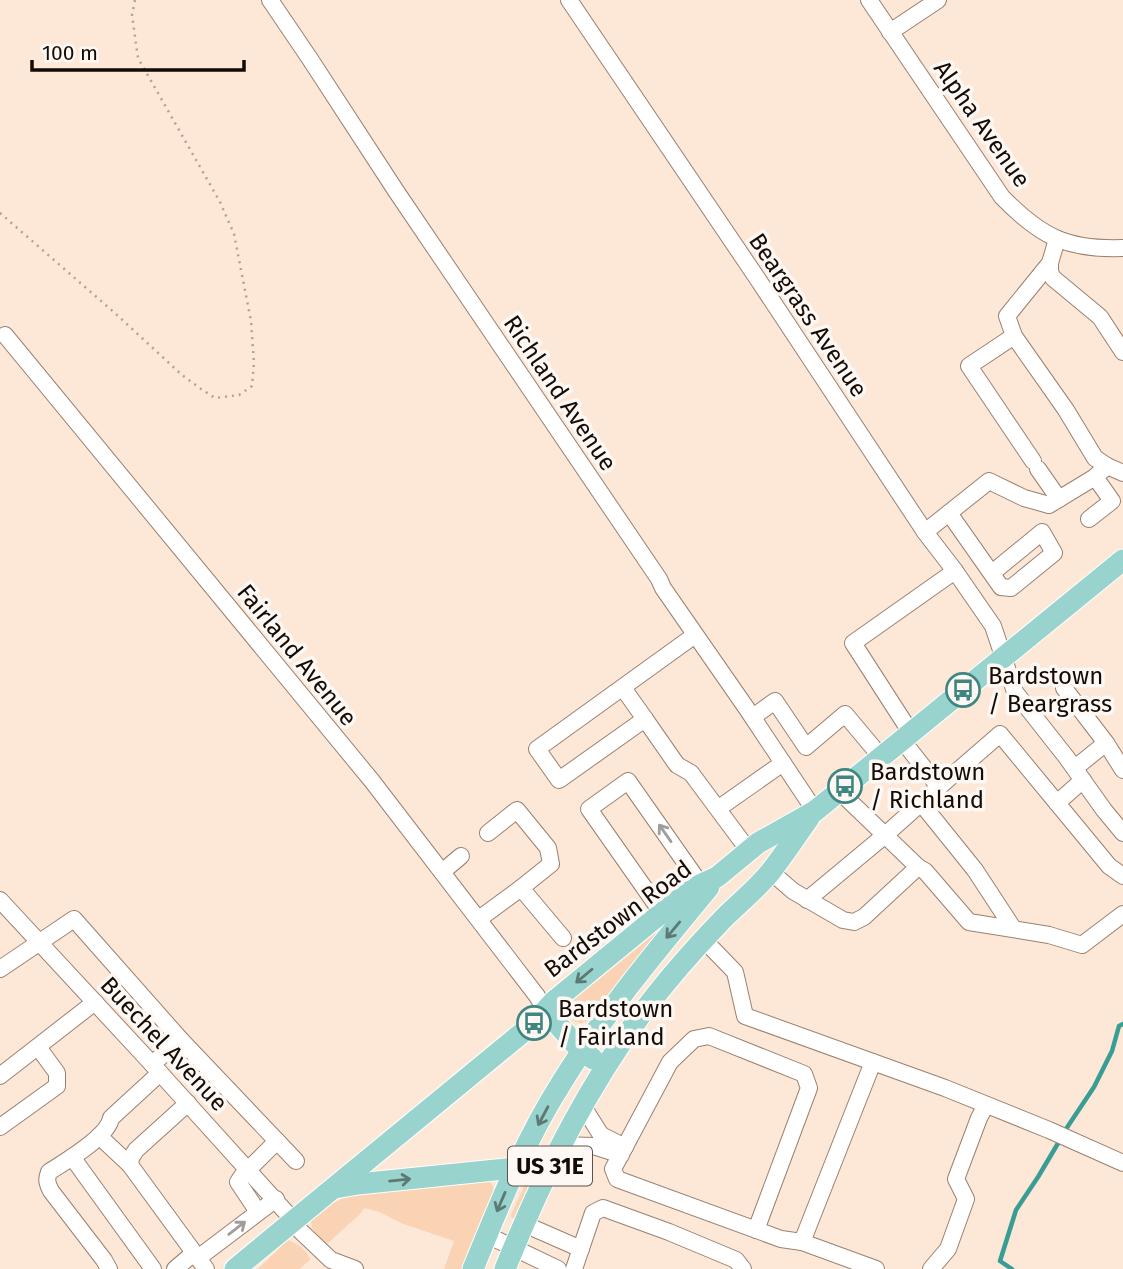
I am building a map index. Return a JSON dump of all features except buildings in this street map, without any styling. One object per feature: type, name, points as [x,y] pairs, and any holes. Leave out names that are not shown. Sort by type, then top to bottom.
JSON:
[{"type":"main road","name":"Bardstown Road","points":[[235,1269],[534,1023],[573,986],[662,913],[758,843],[815,811],[1123,560]]},
{"type":"main road","name":"Bardstown Road","points":[[604,1068],[641,1015],[704,940],[771,872],[815,811]]},
{"type":"main road","points":[[749,850],[771,872]]},
{"type":"main road","name":"US 31E","points":[[473,1269],[515,1168],[561,1083],[602,1020],[709,881]]},
{"type":"main road","points":[[546,1011],[575,1044],[604,1068]]},
{"type":"main road","name":"US 31E","points":[[505,1269],[558,1149],[604,1068]]},
{"type":"main road","name":"Bardstown Road","points":[[333,1189],[358,1184],[515,1168],[558,1149]]},
{"type":"street","name":"Richland Avenue","points":[[270,0],[815,811]]},
{"type":"street","name":"Beargrass Avenue","points":[[569,0],[925,532],[993,626],[1015,692],[1123,834]]},
{"type":"street","name":"Alpha Avenue","points":[[869,0],[1002,198],[1039,230],[1057,239],[1079,246],[1123,247]]},
{"type":"street","points":[[890,32],[938,0]]},
{"type":"street","points":[[1057,239],[1050,263],[1053,278],[1100,317],[1123,352]]},
{"type":"street","points":[[1050,263],[1007,316],[1014,336],[1066,410],[1101,472],[1112,501],[1089,519]]},
{"type":"street","name":"Fairland Avenue","points":[[5,335],[372,781],[546,1011]]},
{"type":"street","points":[[992,573],[1042,533],[1050,520],[1054,502],[1036,465],[969,366],[1014,336]]},
{"type":"street","points":[[925,532],[989,481],[1024,498],[1054,502],[1101,472],[1123,472]]},
{"type":"street","points":[[949,513],[1001,587],[1011,588],[1054,553],[1042,533]]},
{"type":"street","points":[[939,787],[906,736],[853,643],[955,571]]},
{"type":"street","points":[[645,719],[559,780],[537,749],[695,635]]},
{"type":"street","points":[[623,688],[677,765],[691,773],[749,850]]},
{"type":"street","points":[[1064,688],[1123,770]]},
{"type":"street","points":[[753,717],[775,701],[806,747],[845,715],[881,757]]},
{"type":"street","points":[[807,900],[1000,734],[1109,866],[1123,876]]},
{"type":"street","points":[[1057,803],[1105,743]]},
{"type":"street","points":[[719,808],[783,763]]},
{"type":"street","points":[[662,913],[589,809],[628,781],[709,881]]},
{"type":"street","points":[[839,791],[884,836],[925,871],[969,922],[1049,935],[1082,945],[1123,914]]},
{"type":"street","points":[[921,803],[975,870],[1013,928]]},
{"type":"street","points":[[479,919],[551,864],[548,848],[517,810],[488,833]]},
{"type":"street","points":[[442,872],[461,856]]},
{"type":"street","points":[[771,872],[807,900],[843,920],[854,922],[864,917],[918,867]]},
{"type":"street","points":[[521,888],[563,938]]},
{"type":"street","name":"Buechel Avenue","points":[[0,900],[276,1199],[328,1265]]},
{"type":"street","points":[[0,969],[74,919],[181,1040],[296,1161]]},
{"type":"street","points":[[704,940],[736,972],[745,1016],[945,1088],[1123,1163]]},
{"type":"street","points":[[0,1076],[95,1002]]},
{"type":"street","points":[[756,1230],[809,1088],[804,1074],[709,1036],[694,1039],[670,1062],[613,1169],[617,1179],[756,1230],[782,1239],[802,1242],[877,1269]]},
{"type":"street","points":[[110,1269],[46,1179],[49,1172],[72,1157],[110,1125],[111,1118],[181,1040]]},
{"type":"street","points":[[0,1127],[57,1086],[57,1073],[38,1047]]},
{"type":"street","points":[[802,1242],[873,1062]]},
{"type":"street","points":[[130,1165],[136,1150],[188,1103]]},
{"type":"street","points":[[582,1105],[601,1135],[623,1151]]},
{"type":"street","points":[[932,1269],[948,1249],[965,1199],[956,1179],[986,1105]]},
{"type":"street","points":[[99,1136],[130,1165],[199,1260]]},
{"type":"street","points":[[258,1212],[238,1182],[277,1141]]},
{"type":"street","points":[[558,1149],[593,1146],[623,1151]]},
{"type":"street","points":[[72,1157],[153,1269]]},
{"type":"street","points":[[175,1269],[199,1260],[276,1199]]},
{"type":"street","points":[[574,1269],[593,1213],[603,1208],[736,1260],[743,1269]]},
{"type":"street","points":[[524,1224],[581,1249]]},
{"type":"street","points":[[487,1235],[558,1269]]},
{"type":"street","points":[[328,1265],[355,1269]]},
{"type":"path","points":[[0,214],[201,389],[215,398],[239,396],[252,386],[254,363],[251,321],[234,234],[220,202],[138,58],[132,15],[135,0]]},
{"type":"shaded area","points":[[659,927],[591,1020],[581,1023],[569,1017],[563,1007]]},
{"type":"shaded area","points":[[532,1177],[515,1218],[512,1218],[528,1178]]},
{"type":"shaded area","points":[[490,1180],[494,1190],[464,1269],[444,1269],[454,1241],[401,1223],[380,1212],[364,1208],[328,1243],[322,1242],[312,1228],[311,1221],[332,1204],[349,1195]]},
{"type":"shaded area","points":[[288,1240],[302,1248],[310,1260],[299,1269],[258,1269]]},
{"type":"waterway","points":[[1064,1132],[1094,1087],[1112,1051],[1119,1026],[1123,1024]]},
{"type":"waterway","points":[[1012,1269],[1000,1261],[1016,1210],[1060,1140]]},
{"type":"place","name":"Bardstown / Beargrass","points":[[963,690]]},
{"type":"place","name":"Bardstown / Richland","points":[[845,786]]},
{"type":"place","name":"Bardstown / Fairland","points":[[534,1023]]}]
